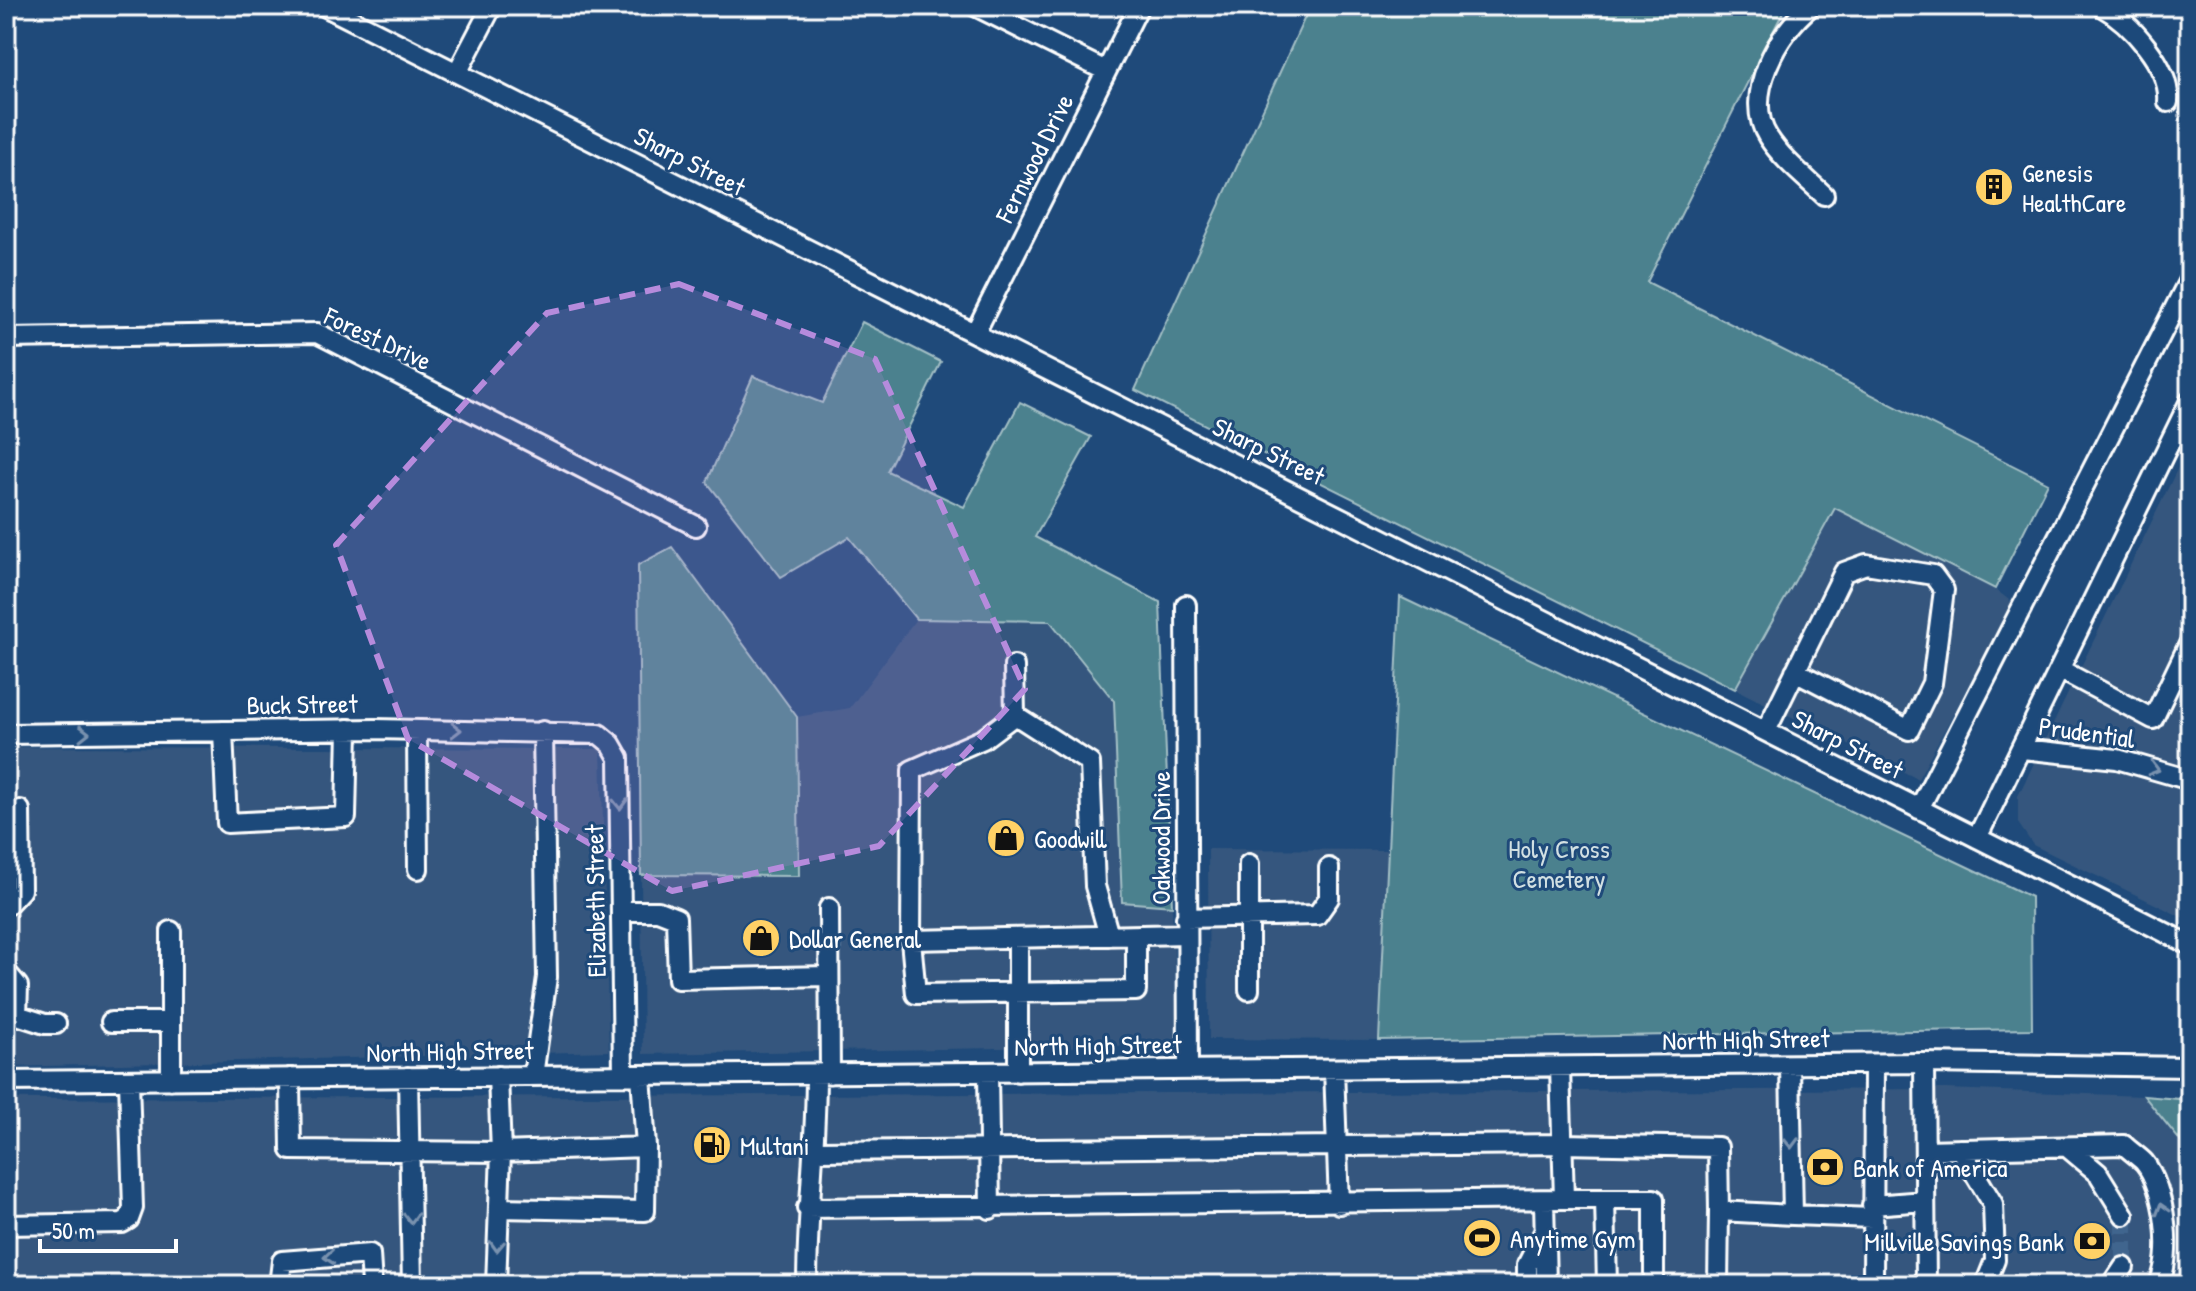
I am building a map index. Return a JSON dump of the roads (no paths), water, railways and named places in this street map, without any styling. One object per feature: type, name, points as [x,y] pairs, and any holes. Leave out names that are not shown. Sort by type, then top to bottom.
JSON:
[{"type":"street","name":"Sharp Street","points":[[324,6],[2190,945]]},
{"type":"street","points":[[457,73],[492,6]]},
{"type":"street","points":[[975,6],[1106,71]]},
{"type":"street","name":"Fernwood Drive","points":[[975,333],[1139,6]]},
{"type":"street","points":[[1811,6],[1797,17],[1774,51],[1762,86],[1759,113],[1767,135],[1824,195]]},
{"type":"street","points":[[2101,6],[2140,39],[2161,73],[2169,92],[2168,102]]},
{"type":"street","points":[[1919,809],[2190,278]]},
{"type":"street","name":"Forest Drive","points":[[6,338],[317,333],[696,526]]},
{"type":"street","points":[[1977,838],[2190,401]]},
{"type":"street","points":[[1766,731],[1795,671],[1844,572],[1866,564],[1933,575],[1941,581],[1944,590],[1932,683],[1909,730],[1795,671]]},
{"type":"street","name":"Oakwood Drive","points":[[1186,605],[1188,1070]]},
{"type":"street","points":[[2061,670],[2153,719],[2190,642]]},
{"type":"street","points":[[1014,666],[1015,715]]},
{"type":"street","points":[[1015,715],[983,739],[912,770],[911,940],[916,994],[1136,991],[1136,936]]},
{"type":"street","points":[[1015,715],[1090,763],[1095,886],[1109,936]]},
{"type":"street","points":[[223,731],[227,823],[346,817],[348,729]]},
{"type":"street","name":"Buck Street","points":[[6,734],[348,729],[599,734]]},
{"type":"street","points":[[417,730],[418,869]]},
{"type":"street","points":[[533,1076],[547,977],[543,731]]},
{"type":"street","name":"Elizabeth Street","points":[[499,1208],[645,1211],[646,1147],[632,1075],[621,911],[619,758],[611,744],[599,734]]},
{"type":"street","name":"Prudential","points":[[2022,749],[2117,759],[2190,780]]},
{"type":"street","points":[[6,906],[21,890],[20,810]]},
{"type":"street","points":[[1249,864],[1249,990]]},
{"type":"street","points":[[911,940],[1136,936],[1250,916],[1317,915],[1329,898],[1329,868]]},
{"type":"street","points":[[807,1285],[807,1208],[823,1074],[829,976],[829,908]]},
{"type":"street","points":[[621,911],[658,911],[676,918],[678,979],[829,976]]},
{"type":"street","points":[[171,931],[171,1080]]},
{"type":"street","points":[[1018,938],[1018,1072]]},
{"type":"street","points":[[6,972],[18,986],[17,1015],[45,1024],[56,1024]]},
{"type":"street","points":[[111,1022],[171,1022]]},
{"type":"street","points":[[1924,1063],[1926,1285]]},
{"type":"street","name":"North High Street","points":[[6,1081],[1924,1063],[2190,1067]]},
{"type":"street","points":[[1873,1285],[1874,1064]]},
{"type":"street","points":[[1790,1065],[1793,1215]]},
{"type":"street","points":[[1560,1067],[1564,1199]]},
{"type":"street","points":[[1334,1069],[1339,1204]]},
{"type":"street","points":[[988,1072],[990,1209]]},
{"type":"street","points":[[496,1285],[501,1152],[498,1076]]},
{"type":"street","points":[[408,1077],[412,1285]]},
{"type":"street","points":[[290,1078],[291,1150],[501,1152],[646,1147]]},
{"type":"street","points":[[6,1225],[122,1223],[129,1219],[133,1208],[129,1080]]},
{"type":"street","points":[[816,1151],[1562,1144],[1718,1147],[1718,1285]]},
{"type":"street","points":[[1925,1150],[2124,1145],[2145,1164],[2166,1217],[2163,1276],[2158,1285]]},
{"type":"street","points":[[2067,1147],[2098,1173],[2124,1215]]},
{"type":"street","points":[[1960,1149],[1993,1204],[1995,1260],[1985,1285]]},
{"type":"street","points":[[1605,1199],[1607,1285]]},
{"type":"street","points":[[807,1208],[990,1209],[1654,1199],[1654,1285]]},
{"type":"street","points":[[1544,1201],[1546,1285]]},
{"type":"street","points":[[1719,1211],[1793,1215],[1872,1212],[1925,1201]]},
{"type":"street","points":[[1527,1285],[1527,1265],[1545,1232]]},
{"type":"street","points":[[279,1285],[282,1261],[370,1254],[372,1285]]},
{"type":"street","points":[[2112,1285],[2124,1267]]},
{"type":"tunnel","points":[[2124,1215],[2124,1267]]},
{"type":"place","name":"Genesis HealthCare","points":[[1994,187]]},
{"type":"place","name":"Goodwill","points":[[1006,838]]},
{"type":"place","name":"Dollar General","points":[[761,938]]},
{"type":"place","name":"Multani","points":[[712,1145]]},
{"type":"place","name":"Bank of America","points":[[1825,1167]]},
{"type":"place","name":"Anytime Gym","points":[[1482,1238]]},
{"type":"place","name":"Millville Savings Bank","points":[[2092,1241]]},
{"type":"park label","name":"Holy Cross Cemetery","points":[[1559,863]]}]
